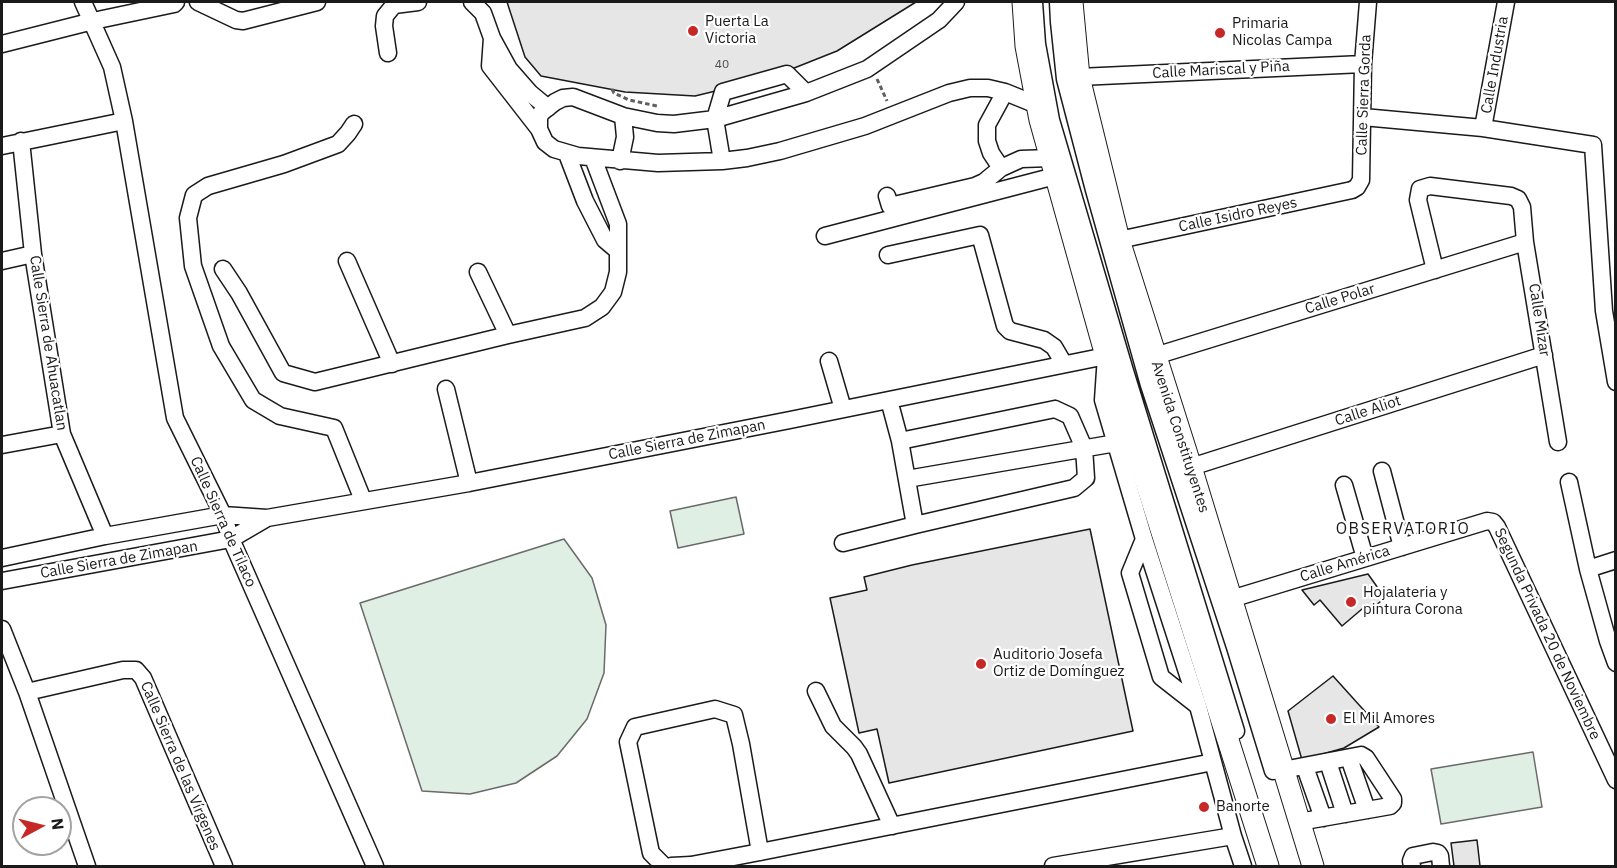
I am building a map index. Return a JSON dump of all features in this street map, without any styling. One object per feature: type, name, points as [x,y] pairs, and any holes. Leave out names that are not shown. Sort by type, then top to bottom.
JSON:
[{"type":"main road","points":[[1023,2],[1026,46],[1037,105],[1106,356],[1268,867]]},
{"type":"main road","name":"Avenida Constituyentes","points":[[1072,2],[1079,77],[1119,240],[1313,867]]},
{"type":"street","name":"Calle Sierra de Tilaco","points":[[83,2],[112,68],[124,121],[175,418],[223,515],[231,539],[375,867]]},
{"type":"street","points":[[2,44],[176,2]]},
{"type":"street","points":[[198,2],[236,20],[243,21],[317,2]]},
{"type":"street","points":[[388,53],[384,26],[385,16],[394,5],[418,2]]},
{"type":"street","points":[[472,2],[483,13],[492,38],[509,69],[530,93],[548,108]]},
{"type":"street","points":[[539,129],[541,113],[563,98],[573,97],[623,116],[674,124],[715,118],[806,93],[867,69],[939,20],[956,2]]},
{"type":"street","points":[[1034,2],[1037,44],[1050,120],[1277,867]]},
{"type":"street","points":[[1058,2],[1065,79],[1146,373],[1303,867]]},
{"type":"street","name":"Calle Sierra Gorda","points":[[1357,187],[1361,180],[1363,63],[1368,2]]},
{"type":"street","name":"Calle Industria","points":[[1483,128],[1506,2]]},
{"type":"street","points":[[492,38],[490,66],[539,129],[544,141],[554,149],[567,154],[593,158],[658,163],[747,158],[780,151],[865,126],[949,93],[970,88],[988,88],[1005,92],[1037,105]]},
{"type":"street","name":"Calle Mariscal y Piña","points":[[1079,77],[1363,63]]},
{"type":"street","points":[[722,161],[715,118],[723,92],[787,74],[806,93]]},
{"type":"street","points":[[1001,168],[991,153],[987,141],[987,124],[1005,92]]},
{"type":"street","points":[[621,161],[625,137],[623,116]]},
{"type":"street","points":[[1363,117],[1483,128],[1593,145],[1604,311],[1616,382]]},
{"type":"street","points":[[2,146],[124,121]]},
{"type":"street","points":[[354,124],[338,144],[285,164],[208,186],[194,195],[188,218],[193,266],[221,346],[253,400],[280,416],[334,428],[363,500]]},
{"type":"street","name":"Calle Sierra de Ahuacatlan","points":[[21,141],[33,254],[62,434],[105,536]]},
{"type":"street","points":[[567,154],[585,201],[605,240],[618,251]]},
{"type":"street","points":[[224,269],[283,374],[315,382],[585,318],[602,307],[613,292],[618,272],[618,224],[593,158]]},
{"type":"street","points":[[887,196],[890,206],[975,186],[984,182],[1001,168],[1021,159],[1053,167]]},
{"type":"street","points":[[825,236],[1053,167]]},
{"type":"street","name":"Calle Mizar","points":[[1435,270],[1418,200],[1420,189],[1430,186],[1511,196],[1518,199],[1522,207],[1558,442]]},
{"type":"street","name":"Calle Isidro Reyes","points":[[1119,240],[1352,190],[1357,187]]},
{"type":"street","points":[[888,255],[980,235],[1005,326],[1010,331],[1044,340],[1054,347],[1064,364]]},
{"type":"street","name":"Calle Polar","points":[[1155,356],[1526,242]]},
{"type":"street","points":[[2,261],[33,254]]},
{"type":"street","points":[[347,261],[392,364]]},
{"type":"street","points":[[478,272],[508,335]]},
{"type":"street","name":"Calle Aliot","points":[[1191,467],[1544,355]]},
{"type":"street","points":[[1106,356],[1103,400],[1198,706],[1243,867]]},
{"type":"street","name":"Calle Sierra de Zimapan","points":[[2,558],[105,536],[223,515],[267,518],[469,483],[1106,356]]},
{"type":"street","points":[[830,361],[843,409]]},
{"type":"street","points":[[446,389],[469,483]]},
{"type":"street","points":[[889,400],[900,441],[915,525]]},
{"type":"street","points":[[843,543],[1074,488],[1086,478],[1084,448],[1070,416],[1055,409],[900,441]]},
{"type":"street","points":[[2,445],[62,434]]},
{"type":"street","points":[[907,479],[1116,443]]},
{"type":"street","points":[[1382,471],[1402,547]]},
{"type":"street","points":[[1569,482],[1588,569],[1616,663]]},
{"type":"street","points":[[1344,485],[1365,558]]},
{"type":"street","name":"Calle Sierra de Zimapan","points":[[2,581],[231,539],[267,518]]},
{"type":"street","name":"Calle América","points":[[1231,599],[1487,521],[1493,522]]},
{"type":"street","name":"Segunda Privada 20 de Noviembre","points":[[1493,522],[1616,780]]},
{"type":"street","points":[[1144,538],[1130,573],[1161,677],[1198,706]]},
{"type":"street","points":[[1588,569],[1616,560]]},
{"type":"street","points":[[2,628],[87,867]]},
{"type":"street","name":"Calle Sierra de las Vírgenes","points":[[27,693],[123,670],[136,670],[143,678],[224,867]]},
{"type":"street","points":[[816,691],[833,726],[859,754],[892,826]]},
{"type":"street","points":[[664,867],[651,853],[628,742],[635,727],[715,709],[734,715],[760,852]]},
{"type":"street","points":[[1283,770],[1361,755],[1366,758],[1393,799],[1390,806],[1299,822]]},
{"type":"street","points":[[1349,758],[1367,810]]},
{"type":"street","points":[[671,867],[691,866],[1213,762]]},
{"type":"street","points":[[1328,762],[1346,814]]},
{"type":"street","points":[[1305,767],[1323,818]]},
{"type":"street","points":[[1053,867],[1233,836]]},
{"type":"street","points":[[1412,867],[1413,856],[1433,852],[1440,856],[1442,867]]},
{"type":"path","points":[[875,75],[888,103]]},
{"type":"path","points":[[612,89],[614,93],[629,100],[657,106]]},
{"type":"green space","points":[[736,497],[744,534],[678,548],[670,511]]},
{"type":"green space","points":[[564,539],[592,578],[606,625],[604,673],[587,719],[557,756],[516,783],[470,794],[422,791],[360,603]]},
{"type":"green space","points":[[1533,752],[1542,807],[1441,824],[1431,769]]},
{"type":"building","name":"Puerta La Victoria","points":[[507,2],[916,2],[837,51],[769,78],[695,96],[625,92],[541,76],[525,57]]},
{"type":"building","name":"Auditorio Josefa Ortiz de Domínguez","points":[[1090,529],[1133,731],[889,783],[877,729],[859,733],[830,598],[867,590],[864,577]]},
{"type":"building","name":"Hojalateria y pintura Corona","points":[[1368,574],[1385,598],[1366,613],[1362,609],[1342,626],[1320,600],[1314,605],[1302,590]]},
{"type":"building","name":"El Mil Amores","points":[[1333,676],[1379,727],[1344,748],[1302,760],[1288,711]]},
{"type":"building","points":[[1477,840],[1480,866],[1454,866],[1451,843]]},
{"type":"place","name":"Puerta La Victoria","points":[[693,31]]},
{"type":"place","name":"Primaria Nicolas Campa","points":[[1220,33]]},
{"type":"place","name":"Hojalateria y pintura Corona","points":[[1351,602]]},
{"type":"place","name":"Auditorio Josefa Ortiz de Domínguez","points":[[981,664]]},
{"type":"place","name":"El Mil Amores","points":[[1331,719]]},
{"type":"place","name":"Banorte","points":[[1204,807]]},
{"type":"district","name":"OBSERVATORIO","points":[[1403,529]]}]
